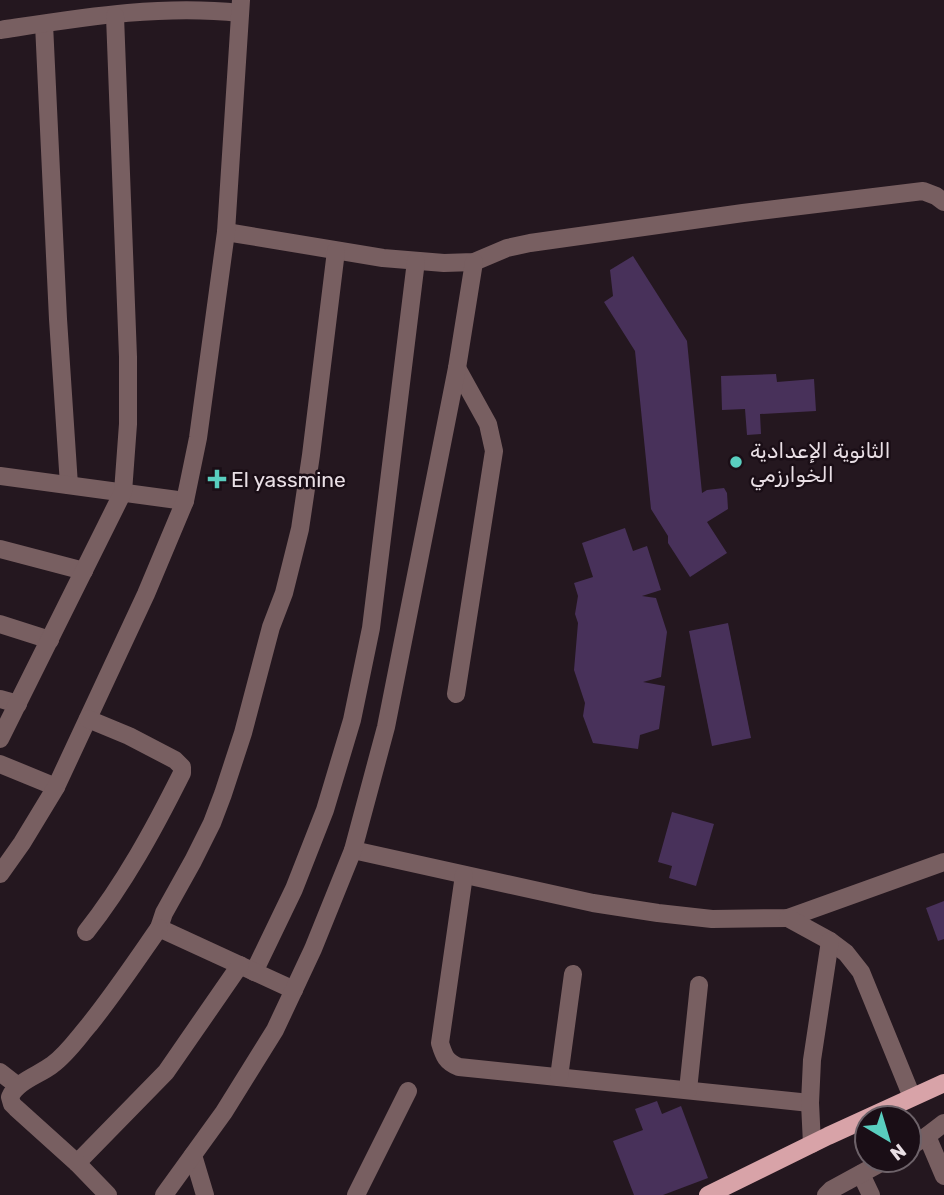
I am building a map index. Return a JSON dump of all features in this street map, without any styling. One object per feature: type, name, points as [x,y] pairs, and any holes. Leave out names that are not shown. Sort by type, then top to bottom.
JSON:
[{"type":"main road","points":[[708,1195],[944,1083]]},
{"type":"street","points":[[0,30],[154,10],[211,5],[241,7],[226,232],[198,438],[185,501],[146,594],[56,787],[0,874]]},
{"type":"street","points":[[0,739],[122,492],[128,424],[128,357],[115,16]]},
{"type":"street","points":[[44,24],[69,485]]},
{"type":"street","points":[[226,232],[383,258],[444,263],[474,262],[507,248],[530,243],[743,213],[923,191],[944,201]]},
{"type":"street","points":[[108,1195],[12,1104],[10,1097],[18,1086],[52,1065],[68,1050],[121,983],[159,928],[164,913],[212,823],[243,733],[300,529],[336,251]]},
{"type":"street","points":[[77,1163],[166,1072],[247,968],[294,889],[326,810],[352,720],[371,628],[416,261]]},
{"type":"street","points":[[164,1195],[224,1112],[275,1030],[313,949],[353,850],[386,727],[457,368],[474,262]]},
{"type":"street","points":[[456,694],[494,462],[488,424],[457,368]]},
{"type":"street","points":[[0,476],[185,501]]},
{"type":"street","points":[[0,549],[84,571]]},
{"type":"street","points":[[0,624],[50,640]]},
{"type":"street","points":[[0,699],[18,704]]},
{"type":"street","points":[[86,932],[106,906],[152,831],[182,774],[182,767],[176,760],[88,719]]},
{"type":"street","points":[[0,764],[56,787]]},
{"type":"street","points":[[353,850],[593,903],[712,919],[788,918],[944,862]]},
{"type":"street","points":[[464,875],[440,1043],[443,1054],[450,1063],[459,1067],[810,1103]]},
{"type":"street","points":[[788,918],[830,941],[846,953],[861,972],[912,1097]]},
{"type":"street","points":[[159,928],[294,990]]},
{"type":"street","points":[[813,1144],[811,1060],[830,941]]},
{"type":"street","points":[[559,1077],[573,974]]},
{"type":"street","points":[[688,1090],[699,985]]},
{"type":"street","points":[[0,1072],[18,1086]]},
{"type":"street","points":[[356,1195],[408,1091]]},
{"type":"street","points":[[923,1138],[944,1123]]},
{"type":"street","points":[[927,1136],[944,1176]]},
{"type":"street","points":[[193,1155],[205,1195]]},
{"type":"street","points":[[826,1195],[861,1174],[871,1195]]},
{"type":"building","points":[[633,256],[687,341],[702,493],[724,488],[727,493],[728,509],[707,522],[727,553],[690,577],[668,543],[668,536],[651,509],[635,351],[604,302],[613,296],[610,270]]},
{"type":"building","points":[[776,374],[777,382],[814,379],[816,411],[760,414],[761,434],[747,435],[745,409],[722,410],[721,376]]},
{"type":"building","points":[[625,528],[633,551],[647,546],[661,590],[642,596],[656,598],[667,632],[661,677],[643,682],[665,686],[659,729],[640,735],[638,749],[593,743],[583,716],[585,703],[574,670],[578,596],[574,583],[593,577],[582,543]]},
{"type":"building","points":[[728,623],[751,738],[712,746],[689,631]]},
{"type":"building","points":[[672,812],[714,824],[696,886],[669,878],[672,866],[658,862]]},
{"type":"building","points":[[944,901],[944,939],[938,941],[926,908]]},
{"type":"building","points":[[657,1101],[662,1114],[681,1106],[708,1178],[663,1195],[634,1195],[613,1141],[643,1130],[635,1109]]},
{"type":"place","name":"الثانوية الإعدادية الخوارزمي","points":[[736,462]]},
{"type":"place","name":"El yassmine","points":[[217,479]]}]
